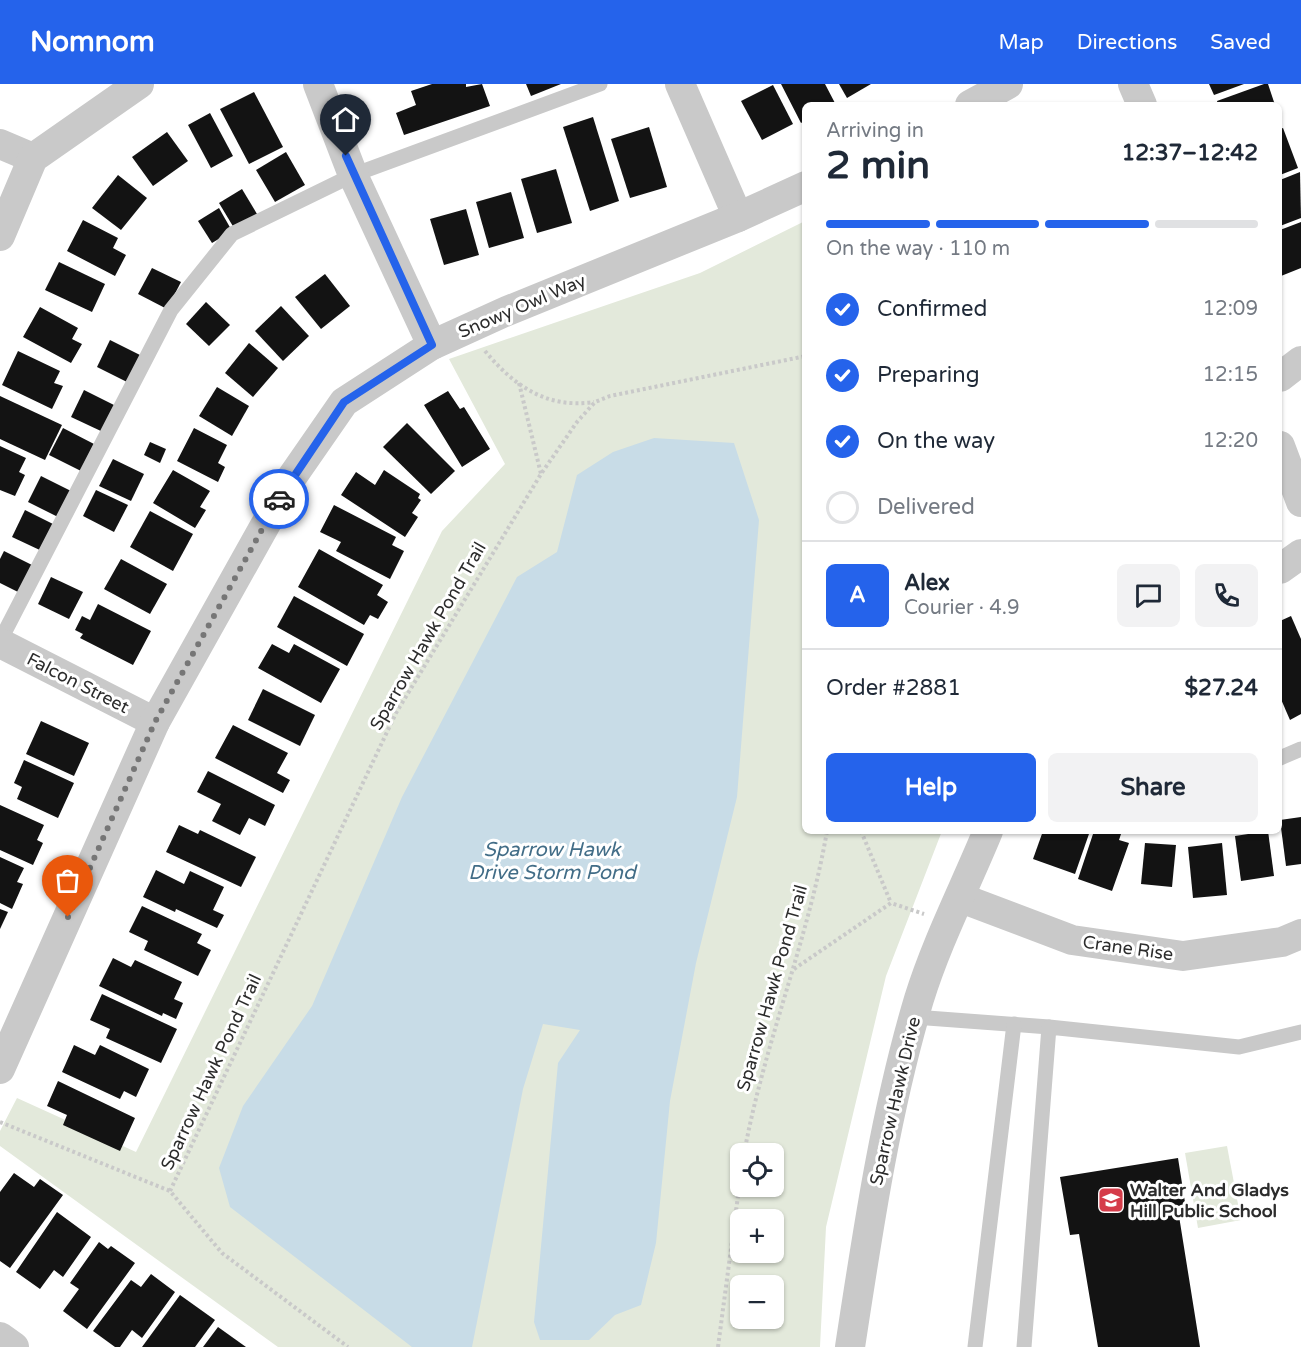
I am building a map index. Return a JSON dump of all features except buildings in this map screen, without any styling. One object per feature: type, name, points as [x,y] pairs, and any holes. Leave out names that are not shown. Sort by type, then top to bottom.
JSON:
[{"type":"street","points":[[0,236],[33,158],[139,84]]},
{"type":"street","points":[[318,84],[353,175],[432,345]]},
{"type":"street","points":[[680,84],[738,218]]},
{"type":"street","points":[[975,102],[1008,84]]},
{"type":"street","points":[[1133,84],[1141,102]]},
{"type":"street","points":[[0,144],[33,158]]},
{"type":"street","name":"Snowy Owl Way","points":[[0,1069],[155,722],[292,477],[344,402],[432,345],[468,328],[738,218],[802,188]]},
{"type":"street","points":[[1282,375],[1301,361]]},
{"type":"street","points":[[1282,451],[1301,502]]},
{"type":"street","points":[[1282,568],[1301,554]]},
{"type":"street","name":"Falcon Street","points":[[0,642],[155,722]]},
{"type":"street","name":"Sparrow Hawk Drive","points":[[850,1347],[877,1182],[900,1063],[914,1017],[954,910],[987,834]]},
{"type":"street","name":"Crane Rise","points":[[954,910],[1072,940],[1183,956],[1282,942],[1301,934]]},
{"type":"street","points":[[0,1337],[14,1347]]},
{"type":"lane","points":[[0,642],[171,310],[232,234],[353,175],[600,84]]},
{"type":"lane","points":[[1282,757],[1301,749]]},
{"type":"lane","points":[[914,1017],[1049,1027],[1239,1047],[1301,1032]]},
{"type":"lane","points":[[975,1347],[1014,1024]]},
{"type":"lane","points":[[1024,1347],[1049,1027]]},
{"type":"path","points":[[468,328],[489,356],[519,382],[539,398],[558,404],[595,402],[635,389],[802,357]]},
{"type":"path","points":[[519,382],[541,474]]},
{"type":"path","name":"Sparrow Hawk Pond Trail","points":[[170,1191],[396,713],[541,474],[577,422],[595,402]]},
{"type":"path","name":"Sparrow Hawk Pond Trail","points":[[746,1143],[759,1081],[794,970],[821,865],[826,834]]},
{"type":"path","points":[[862,834],[891,903]]},
{"type":"path","points":[[794,970],[891,903],[954,910]]},
{"type":"path","name":"Sparrow Hawk Pond Trail","points":[[0,1122],[170,1191],[222,1253],[348,1347]]},
{"type":"path","points":[[718,1347],[738,1197]]},
{"type":"shaded area","points":[[802,222],[802,834],[941,834],[886,976],[826,1227],[820,1347],[278,1347],[0,1146],[0,1131],[17,1098],[136,1152],[442,531],[505,464],[449,359],[700,273]]},
{"type":"shaded area","points":[[1227,1146],[1241,1220],[1198,1228],[1185,1153]]},
{"type":"water","name":"Sparrow Hawk Drive Storm Pond","points":[[654,438],[734,443],[759,520],[737,797],[696,963],[670,1101],[656,1243],[641,1305],[615,1315],[589,1340],[540,1340],[534,1322],[558,1063],[580,1030],[543,1024],[523,1089],[472,1347],[412,1347],[230,1207],[219,1168],[243,1106],[312,1006],[402,797],[517,577],[557,552],[577,475],[613,452]]},
{"type":"way so far","points":[[68,917],[155,722],[279,499]]},
{"type":"place","name":"Walter And Gladys Hill Public School","points":[[1111,1200]]},
{"type":"route","points":[[279,499],[344,402],[432,345],[346,156]]}]
